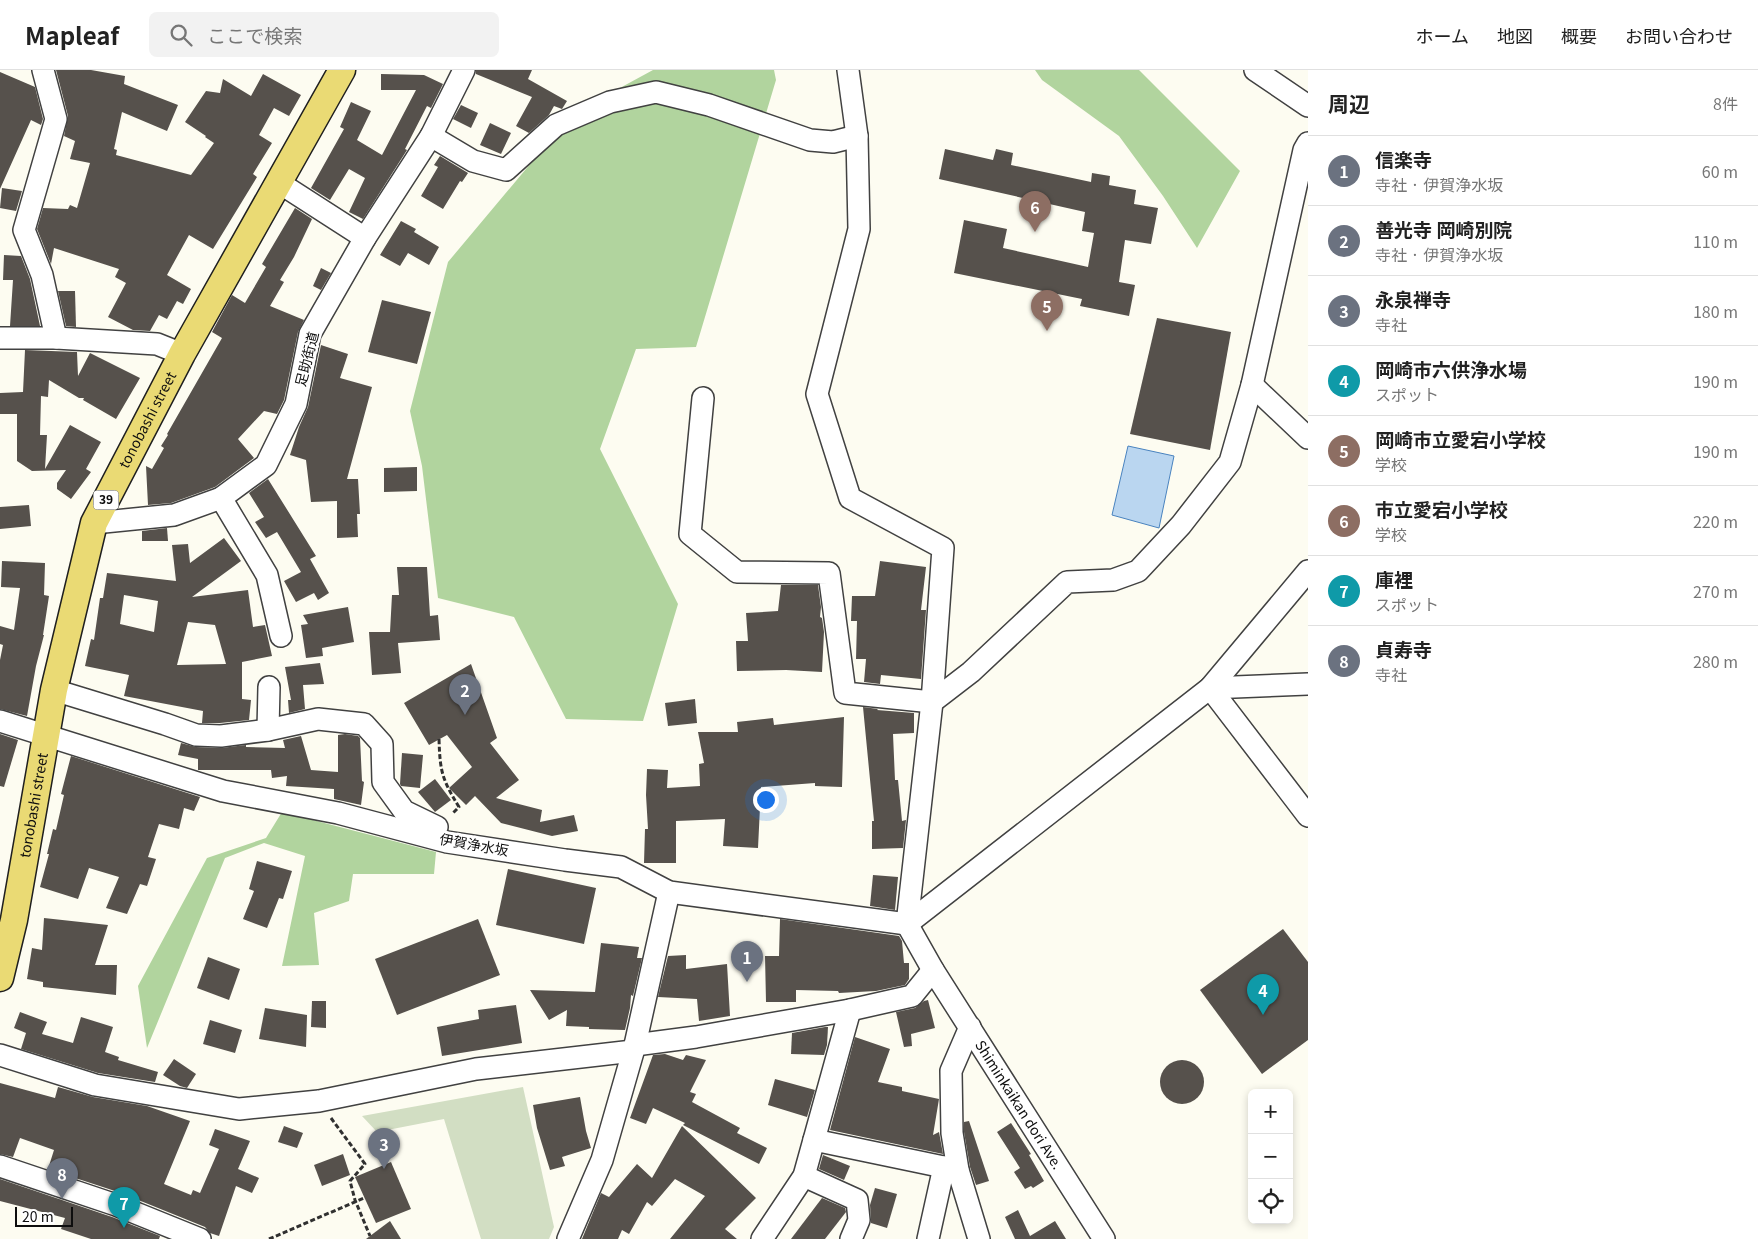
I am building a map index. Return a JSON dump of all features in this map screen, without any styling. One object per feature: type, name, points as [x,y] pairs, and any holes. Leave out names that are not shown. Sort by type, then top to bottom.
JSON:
[{"type":"main road","name":"tonobashi street","points":[[0,978],[14,920],[44,735],[94,523],[182,354],[342,70]]},
{"type":"street","points":[[43,70],[56,119],[24,230],[42,276],[56,338]]},
{"type":"street","name":"足助街道","points":[[94,523],[174,515],[221,498],[266,465],[296,404],[310,334],[365,238],[431,136],[464,70]]},
{"type":"street","points":[[848,70],[857,136],[858,228],[817,394],[850,498],[943,548],[932,702],[907,924]]},
{"type":"street","points":[[1255,70],[1308,106]]},
{"type":"street","points":[[431,136],[473,161],[506,170],[556,125],[610,102],[656,92],[709,105],[810,140],[833,142],[857,136]]},
{"type":"street","points":[[703,398],[690,534],[737,572],[829,573],[845,693],[932,702],[971,672],[1067,582],[1113,580],[1138,571],[1181,525],[1230,462],[1252,385],[1304,150],[1308,144]]},
{"type":"street","points":[[278,182],[365,238]]},
{"type":"street","points":[[0,338],[56,338],[157,344],[182,354]]},
{"type":"street","points":[[1252,385],[1308,438]]},
{"type":"street","points":[[221,498],[267,574],[281,636]]},
{"type":"street","points":[[907,924],[1210,688],[1308,571]]},
{"type":"street","points":[[1210,688],[1308,684]]},
{"type":"street","points":[[268,730],[269,687]]},
{"type":"street","points":[[1210,688],[1308,816]]},
{"type":"street","points":[[54,690],[196,735],[221,736],[268,730],[318,719],[364,724],[382,744],[383,782],[404,811],[437,827]]},
{"type":"street","name":"伊賀浄水坂","points":[[0,721],[223,791],[338,812],[448,842],[621,867],[669,892],[907,924]]},
{"type":"street","points":[[568,1239],[602,1160],[634,1048],[669,892]]},
{"type":"street","name":"Shiminkaikan dori Ave.","points":[[907,924],[933,970],[1104,1239]]},
{"type":"street","points":[[0,1055],[95,1085],[239,1109],[319,1101],[476,1069],[634,1048],[850,1010],[912,996],[933,970]]},
{"type":"street","points":[[763,1238],[804,1176],[850,1010]]},
{"type":"street","points":[[928,1239],[951,1169],[951,1071],[970,1027]]},
{"type":"street","points":[[814,1140],[951,1169]]},
{"type":"street","points":[[0,1166],[116,1205],[200,1239]]},
{"type":"street","points":[[951,1169],[979,1239]]},
{"type":"street","points":[[804,1176],[858,1200],[859,1220],[851,1239]]},
{"type":"path","points":[[437,827],[458,807],[445,785],[440,766],[439,739]]},
{"type":"path","points":[[319,1101],[365,1164],[350,1180],[355,1200],[370,1236]]},
{"type":"path","points":[[268,1239],[355,1200],[364,1198]]},
{"type":"green space","points":[[653,70],[774,70],[776,80],[696,347],[636,349],[600,449],[678,604],[643,721],[566,719],[514,617],[438,598],[422,466],[410,411],[448,262],[572,114]]},
{"type":"green space","points":[[1035,70],[1139,70],[1240,171],[1197,248],[1163,196],[1119,136],[1042,80]]},
{"type":"green space","points":[[282,812],[436,852],[434,874],[353,874],[349,901],[314,913],[319,965],[282,966],[305,856],[264,843],[225,858],[147,1048],[138,986],[207,858],[266,838]]},
{"type":"green space","points":[[523,1087],[554,1227],[549,1239],[481,1239],[444,1119],[377,1132],[362,1116]]},
{"type":"water","points":[[1128,446],[1174,456],[1159,528],[1112,515]]},
{"type":"building","points":[[56,70],[91,70],[125,76],[124,84],[178,105],[167,131],[122,112],[114,149],[117,150],[116,155],[191,175],[214,143],[185,122],[206,91],[220,93],[223,79],[251,96],[263,74],[301,95],[289,116],[274,108],[259,135],[272,143],[253,174],[257,177],[213,249],[189,235],[167,275],[191,289],[183,304],[177,301],[167,319],[159,315],[150,331],[133,330],[108,317],[126,283],[115,277],[119,269],[54,248],[51,264],[37,229],[43,208],[68,209],[70,205],[77,208],[90,163],[70,159],[75,141],[64,136],[68,116]]},
{"type":"building","points":[[476,70],[532,70],[528,79],[567,101],[562,109],[554,106],[549,115],[529,133],[516,126],[532,97],[476,74]]},
{"type":"building","points":[[0,72],[35,87],[43,119],[41,125],[31,120],[0,189]]},
{"type":"building","points":[[381,74],[424,75],[443,84],[431,108],[427,106],[405,149],[407,150],[363,219],[349,212],[365,178],[349,169],[330,200],[311,188],[344,129],[340,127],[351,102],[371,111],[357,140],[382,155],[416,90],[381,90]]},
{"type":"building","points":[[461,105],[478,113],[471,128],[453,119]]},
{"type":"building","points":[[490,123],[511,133],[501,154],[480,145]]},
{"type":"building","points":[[945,149],[993,160],[996,149],[1013,153],[1011,165],[1091,182],[1092,173],[1110,176],[1109,185],[1136,190],[1134,204],[1158,208],[1151,244],[1125,240],[1119,282],[1135,285],[1129,316],[1080,306],[1082,299],[954,273],[964,220],[1007,229],[1003,248],[1088,267],[1094,233],[1082,231],[1085,212],[939,179]]},
{"type":"building","points":[[440,156],[468,173],[462,182],[460,181],[443,209],[421,196],[438,167],[434,165]]},
{"type":"building","points":[[2,188],[22,191],[16,211],[0,208]]},
{"type":"building","points":[[295,208],[312,219],[294,257],[280,280],[284,282],[270,306],[304,320],[298,332],[284,400],[277,414],[264,411],[238,439],[254,458],[215,487],[171,503],[148,505],[146,466],[152,469],[164,448],[161,446],[167,434],[222,338],[212,332],[232,295],[245,303],[266,267],[262,264]]},
{"type":"building","points":[[401,221],[416,229],[414,232],[439,247],[429,265],[408,253],[400,266],[380,255]]},
{"type":"building","points":[[4,255],[21,256],[30,279],[40,326],[10,326],[13,280],[3,280]]},
{"type":"building","points":[[321,268],[331,273],[321,290],[313,286]]},
{"type":"building","points":[[58,291],[75,291],[76,327],[66,326]]},
{"type":"building","points":[[382,300],[431,312],[417,364],[368,352]]},
{"type":"building","points":[[1157,318],[1231,332],[1210,450],[1130,434]]},
{"type":"building","points":[[321,345],[348,354],[340,378],[372,387],[347,479],[358,479],[360,514],[357,514],[358,537],[337,538],[337,501],[311,502],[306,460],[290,455],[308,407]]},
{"type":"building","points":[[25,350],[77,352],[78,376],[90,353],[140,378],[116,419],[83,400],[84,398],[79,398],[49,380],[48,397],[41,396],[40,435],[47,435],[45,469],[70,425],[101,442],[86,469],[91,472],[71,499],[57,489],[57,483],[66,470],[32,471],[17,461],[17,414],[0,414],[0,393],[23,392]]},
{"type":"building","points":[[417,467],[417,491],[384,492],[384,468]]},
{"type":"building","points":[[268,479],[316,556],[310,559],[329,593],[318,600],[314,593],[296,602],[284,581],[301,572],[277,532],[266,538],[255,522],[264,517],[249,493]]},
{"type":"building","points":[[29,505],[31,526],[0,529],[0,507]]},
{"type":"building","points":[[167,528],[168,541],[142,541],[142,531]]},
{"type":"building","points":[[224,538],[241,561],[192,597],[248,590],[253,627],[265,625],[272,656],[242,662],[242,699],[251,700],[249,720],[202,723],[203,711],[124,696],[129,675],[85,666],[91,639],[94,640],[100,598],[103,598],[107,573],[176,581],[172,545],[188,544],[190,563]],"holes":[[[124,595],[158,601],[154,632],[120,624]],[[188,622],[215,625],[226,664],[177,665]]]},
{"type":"building","points":[[2,561],[45,563],[44,595],[49,596],[44,635],[27,716],[0,709],[0,660],[3,645],[0,644],[0,626],[14,630],[20,588],[1,587]]},
{"type":"building","points":[[880,561],[926,567],[921,610],[926,610],[921,679],[881,675],[880,684],[864,682],[866,659],[856,659],[857,621],[851,621],[852,596],[875,596]]},
{"type":"building","points":[[397,567],[427,567],[430,616],[438,615],[440,640],[398,643],[401,673],[372,675],[369,632],[390,632],[392,595],[399,595]]},
{"type":"building","points":[[781,585],[818,585],[821,607],[820,617],[822,618],[824,632],[822,672],[786,670],[737,671],[736,641],[748,641],[746,613],[778,611]]},
{"type":"building","points":[[348,607],[354,642],[322,648],[323,656],[306,658],[301,625],[308,624],[303,615]]},
{"type":"building","points":[[320,663],[324,684],[303,685],[305,709],[289,713],[288,700],[291,700],[285,667]]},
{"type":"building","points":[[471,664],[497,738],[490,743],[519,780],[496,798],[542,810],[540,822],[574,815],[578,831],[552,836],[501,823],[475,796],[466,805],[449,788],[472,767],[447,735],[429,745],[404,703]]},
{"type":"building","points":[[695,699],[697,723],[668,726],[665,703]]},
{"type":"building","points":[[863,707],[914,713],[914,733],[893,734],[895,780],[898,780],[902,821],[906,820],[903,848],[872,849],[872,821],[874,821]]},
{"type":"building","points":[[844,717],[842,787],[815,786],[815,783],[761,787],[758,848],[723,846],[725,819],[676,821],[676,863],[644,863],[645,829],[648,829],[647,769],[668,770],[667,788],[700,786],[699,764],[704,763],[698,732],[738,732],[737,722],[773,718],[774,725]]},
{"type":"building","points":[[0,734],[18,740],[4,787],[0,786]]},
{"type":"building","points":[[345,734],[360,738],[362,781],[364,782],[361,805],[334,799],[334,789],[286,786],[287,776],[272,778],[271,770],[198,770],[198,759],[178,755],[181,743],[196,747],[221,748],[246,745],[246,747],[285,748],[283,740],[301,736],[311,770],[338,772],[338,735]]},
{"type":"building","points":[[402,753],[423,755],[420,788],[401,786]]},
{"type":"building","points":[[71,756],[200,797],[194,811],[184,808],[179,829],[159,824],[148,857],[156,859],[147,886],[140,884],[127,914],[106,908],[119,877],[89,868],[78,899],[40,887],[49,854],[47,854],[53,829],[56,830],[64,795],[61,794]]},
{"type":"building","points":[[435,779],[451,800],[435,812],[418,792]]},
{"type":"building","points":[[257,861],[292,871],[283,899],[279,898],[267,928],[243,919],[254,891],[249,889]]},
{"type":"building","points":[[508,869],[596,888],[584,944],[496,925]]},
{"type":"building","points":[[873,875],[898,877],[895,910],[870,906]]},
{"type":"building","points":[[44,918],[108,925],[95,965],[117,965],[116,995],[43,987],[43,982],[27,979],[32,948],[42,950]]},
{"type":"building","points":[[478,919],[500,975],[397,1015],[375,959]]},
{"type":"building","points":[[780,919],[899,936],[902,941],[904,963],[909,963],[909,979],[905,985],[876,991],[839,993],[838,991],[796,990],[796,1002],[766,1002],[765,956],[779,956]]},
{"type":"building","points":[[1283,929],[1308,962],[1308,1040],[1262,1074],[1200,990]]},
{"type":"building","points":[[601,943],[639,947],[637,958],[642,958],[633,996],[631,995],[625,1030],[566,1026],[567,1010],[549,1020],[530,990],[595,992]]},
{"type":"building","points":[[686,955],[686,969],[727,964],[730,1016],[699,1021],[697,999],[658,997],[668,956]]},
{"type":"building","points":[[208,957],[240,969],[229,1000],[197,988]]},
{"type":"building","points":[[928,1000],[935,1028],[911,1034],[912,1046],[904,1047],[896,1012],[915,1008]]},
{"type":"building","points":[[312,1001],[326,1001],[326,1028],[311,1027]]},
{"type":"building","points":[[516,1005],[522,1043],[442,1056],[437,1027],[479,1019],[478,1010]]},
{"type":"building","points":[[265,1008],[307,1015],[306,1047],[259,1039]]},
{"type":"building","points":[[20,1012],[47,1022],[42,1034],[73,1043],[81,1017],[113,1027],[105,1052],[119,1057],[118,1060],[158,1072],[155,1082],[98,1073],[21,1049],[26,1033],[14,1028]]},
{"type":"building","points":[[210,1020],[242,1030],[235,1053],[203,1044]]},
{"type":"building","points":[[828,1027],[827,1045],[824,1055],[791,1054],[792,1033]]},
{"type":"building","points":[[855,1037],[890,1049],[878,1082],[902,1087],[902,1091],[939,1099],[933,1135],[939,1132],[943,1154],[830,1130]]},
{"type":"building","points":[[665,1054],[683,1060],[686,1055],[706,1060],[690,1092],[696,1094],[692,1102],[740,1128],[737,1133],[767,1148],[759,1164],[683,1125],[685,1123],[653,1108],[646,1124],[630,1118],[653,1055]]},
{"type":"building","points":[[174,1059],[196,1074],[187,1088],[180,1086],[163,1075]]},
{"type":"building","points":[[1186,1060],[1198,1066],[1203,1073],[1203,1091],[1198,1098],[1191,1103],[1178,1104],[1170,1101],[1163,1094],[1160,1078],[1163,1070],[1170,1063]]},
{"type":"building","points":[[775,1079],[815,1090],[807,1117],[768,1105]]},
{"type":"building","points":[[0,1083],[55,1098],[58,1087],[93,1097],[147,1106],[190,1121],[164,1184],[191,1195],[193,1190],[200,1193],[219,1149],[209,1145],[215,1129],[250,1141],[238,1169],[259,1178],[252,1193],[236,1186],[219,1236],[210,1233],[205,1227],[121,1193],[48,1169],[54,1150],[20,1138],[13,1157],[0,1154]]},
{"type":"building","points":[[580,1097],[591,1148],[562,1157],[565,1166],[550,1170],[537,1128],[533,1105]]},
{"type":"building","points":[[969,1121],[989,1181],[976,1185],[970,1167],[964,1132],[964,1122]]},
{"type":"building","points":[[1011,1123],[1031,1154],[1029,1155],[1044,1181],[1033,1188],[1031,1186],[1025,1189],[1014,1172],[1020,1168],[997,1132]]},
{"type":"building","points":[[284,1126],[303,1133],[297,1148],[278,1142]]},
{"type":"building","points":[[682,1126],[756,1198],[725,1229],[737,1239],[670,1239],[705,1196],[675,1179],[652,1206],[647,1202],[629,1234],[622,1230],[618,1239],[582,1239],[601,1193],[609,1197],[637,1164],[652,1178]]},
{"type":"building","points":[[343,1154],[350,1175],[322,1186],[314,1165]]},
{"type":"building","points":[[823,1155],[850,1166],[844,1180],[819,1169]]},
{"type":"building","points":[[391,1162],[411,1209],[376,1223],[355,1177]]},
{"type":"building","points":[[0,1179],[112,1217],[160,1236],[159,1239],[91,1239],[61,1229],[65,1218],[0,1201]]},
{"type":"building","points":[[875,1188],[897,1194],[887,1228],[871,1223],[870,1205]]},
{"type":"building","points":[[822,1198],[845,1208],[846,1212],[825,1239],[791,1239]]},
{"type":"building","points":[[1018,1210],[1030,1236],[1055,1221],[1066,1239],[1015,1239],[1005,1217]]},
{"type":"building","points":[[390,1221],[401,1239],[366,1239]]},
{"type":"place","name":"市立愛宕小学校","points":[[1035,232]]},
{"type":"place","name":"岡崎市立愛宕小学校","points":[[1047,331]]},
{"type":"place","name":"善光寺 岡崎別院","points":[[465,715]]},
{"type":"place","name":"信楽寺","points":[[747,982]]},
{"type":"place","name":"岡崎市六供浄水場","points":[[1263,1015]]},
{"type":"place","name":"永泉禅寺","points":[[384,1169]]},
{"type":"place","name":"貞寿寺","points":[[62,1199]]},
{"type":"place","name":"庫裡","points":[[124,1228]]}]
